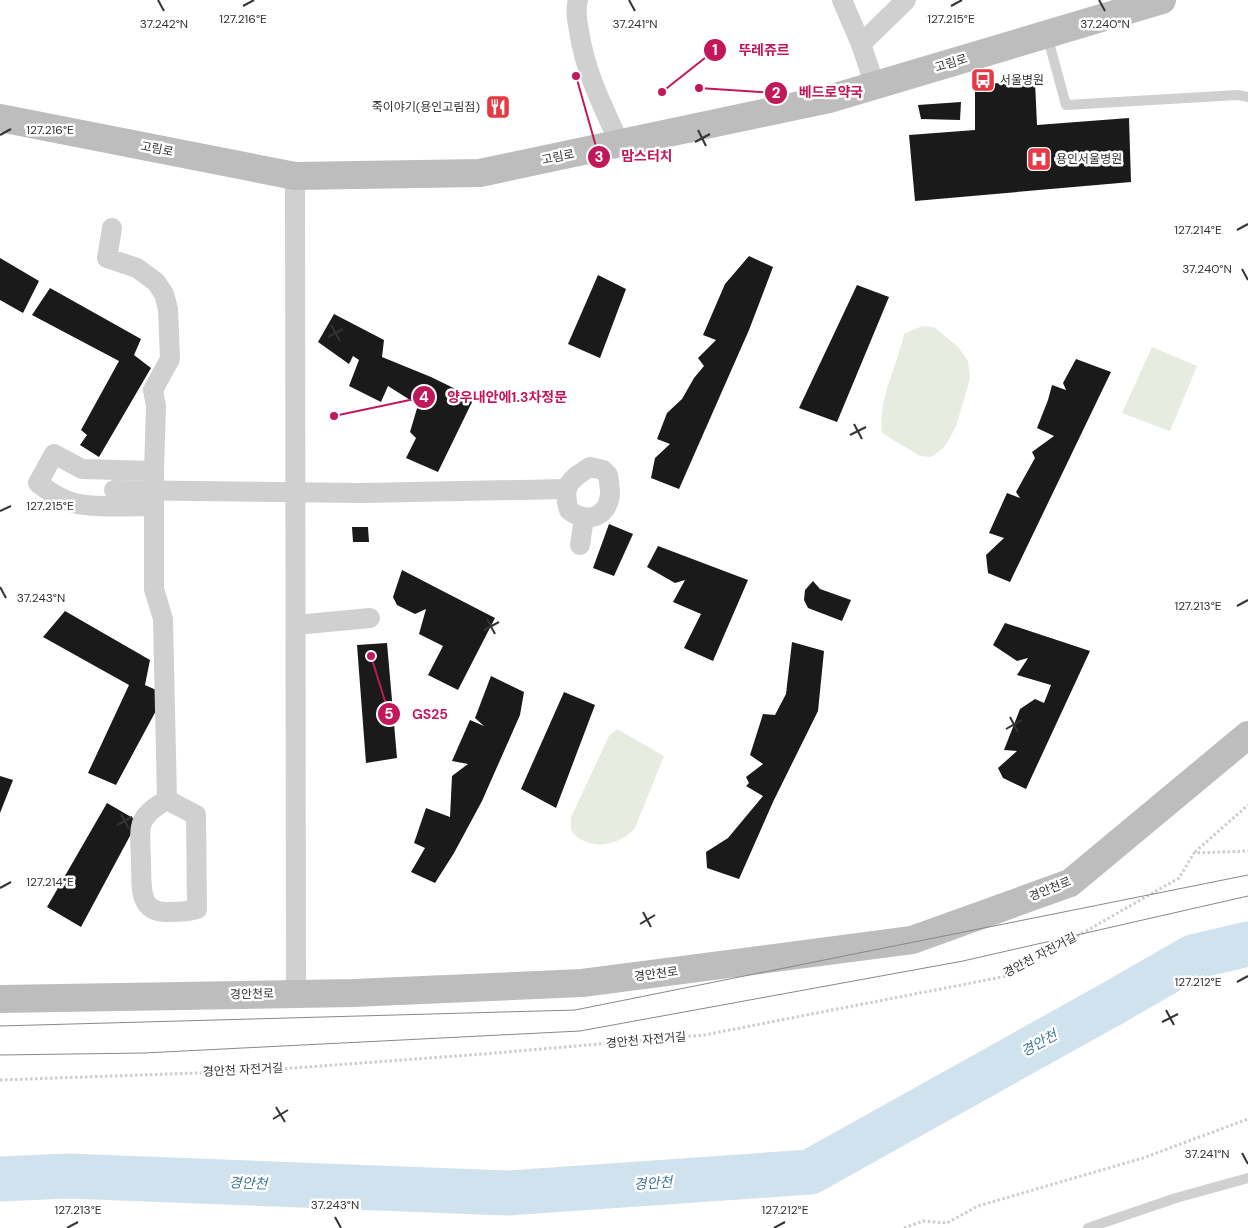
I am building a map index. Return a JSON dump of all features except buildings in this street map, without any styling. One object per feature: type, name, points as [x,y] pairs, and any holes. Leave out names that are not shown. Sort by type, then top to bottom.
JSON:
[{"type":"main road","name":"고림로","points":[[0,118],[295,176],[480,173],[828,100],[1162,0]]},
{"type":"main road","name":"경안천로","points":[[0,999],[353,993],[582,983],[912,940],[1070,883],[1248,735]]},
{"type":"street","points":[[578,0],[576,15],[590,80],[620,144]]},
{"type":"street","points":[[842,0],[861,44],[875,86]]},
{"type":"street","points":[[861,44],[906,0]]},
{"type":"street","points":[[295,176],[296,993]]},
{"type":"street","points":[[112,228],[107,258],[137,268],[156,282],[164,294],[168,309],[170,360],[153,390],[156,406],[154,588],[163,619],[167,800]]},
{"type":"street","points":[[54,454],[82,469],[154,489],[85,506],[68,502],[50,492],[38,482],[54,454]]},
{"type":"street","points":[[592,458],[608,475],[610,496],[601,512],[596,516],[584,518],[569,510],[566,501],[566,489],[592,458]]},
{"type":"street","points":[[114,490],[154,489],[363,494],[566,489]]},
{"type":"street","points":[[580,545],[584,518]]},
{"type":"street","points":[[296,625],[370,618]]},
{"type":"street","points":[[167,800],[196,815],[197,909],[190,912],[160,913],[149,908],[142,891],[141,827],[150,811],[167,800]]},
{"type":"lane","points":[[1047,34],[1066,105],[1238,95],[1248,97]]},
{"type":"lane","points":[[1088,1228],[1176,1198],[1248,1178]]},
{"type":"path","name":"경안천 자전거길","points":[[0,1080],[253,1070],[483,1054],[704,1035],[1007,976],[1179,878],[1194,852],[1248,805]]},
{"type":"path","points":[[1194,852],[1248,851]]},
{"type":"path","points":[[904,1228],[923,1221],[947,1223],[978,1206],[1143,1158],[1248,1119]]},
{"type":"shaded area","points":[[922,326],[934,327],[958,347],[968,361],[970,379],[956,426],[950,438],[943,448],[931,457],[920,456],[882,433],[885,395],[904,334]]},
{"type":"shaded area","points":[[1152,347],[1197,366],[1170,431],[1122,413]]},
{"type":"shaded area","points":[[617,729],[664,756],[635,828],[618,841],[604,844],[589,843],[575,836],[571,829],[571,817],[609,736]]},
{"type":"waterway","name":"경안천","points":[[0,1179],[68,1176],[507,1193],[810,1172],[1193,957],[1248,944]]},
{"type":"tram line","points":[[0,1026],[575,1010],[1248,875]]},
{"type":"tram line","points":[[0,1055],[144,1053],[580,1031],[963,961],[1248,896]]},
{"type":"place","name":"맘스터치","points":[[576,76]]},
{"type":"place","name":"서울병원","points":[[983,80]]},
{"type":"place","name":"베드로약국","points":[[699,88]]},
{"type":"place","name":"뚜레쥬르","points":[[662,92]]},
{"type":"place","name":"죽이야기(용인고림점)","points":[[498,107]]},
{"type":"place","name":"용인서울병원","points":[[1039,159]]},
{"type":"place","name":"양우내안에1.3차정문","points":[[334,416]]},
{"type":"place","name":"GS25","points":[[371,656]]}]
